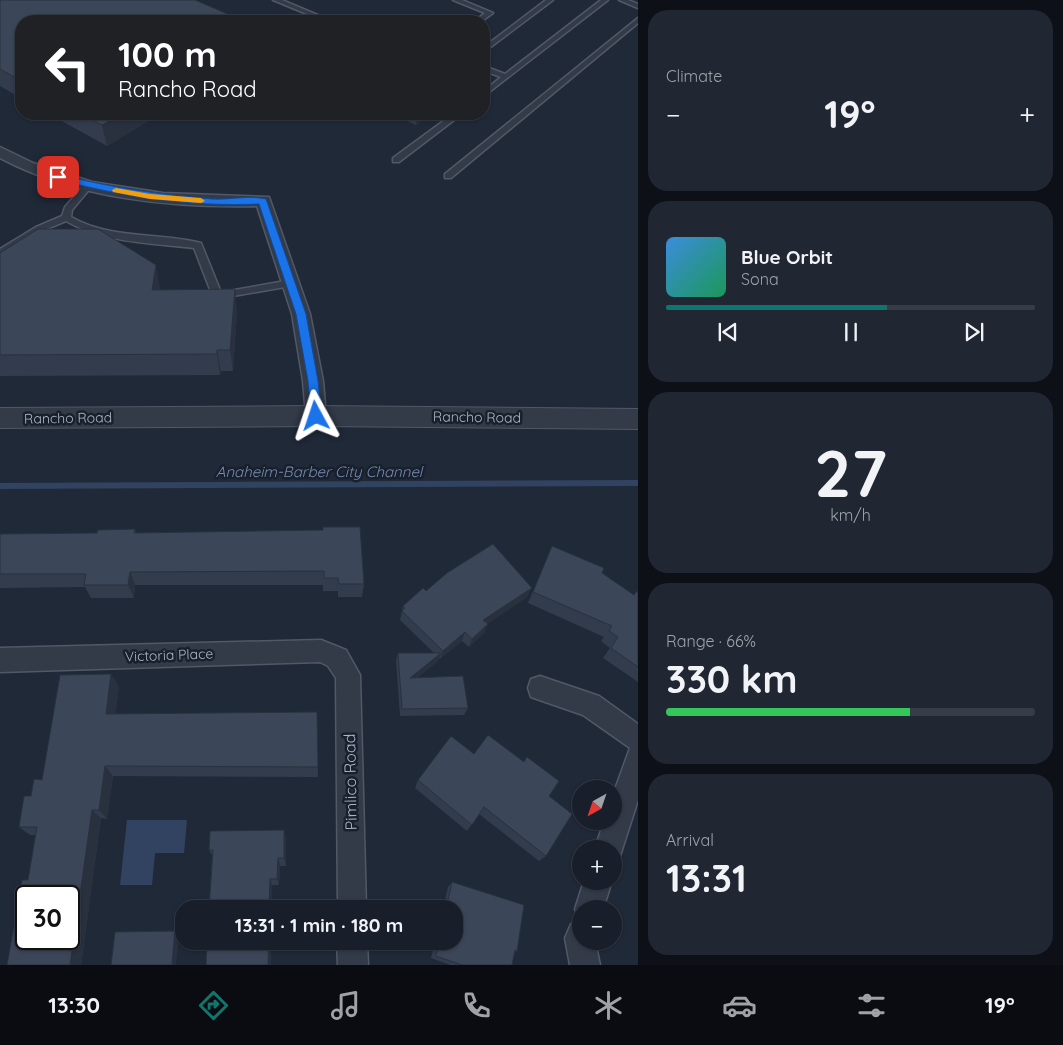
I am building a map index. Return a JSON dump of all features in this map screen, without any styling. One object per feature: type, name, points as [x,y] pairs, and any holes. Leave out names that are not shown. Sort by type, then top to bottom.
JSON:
[{"type":"street","points":[[0,152],[43,173],[89,185],[150,196],[222,202],[263,201],[305,331],[316,416]]},
{"type":"street","name":"Rancho Road","points":[[0,418],[316,416],[638,419]]},
{"type":"street","name":"Victoria Place","points":[[0,660],[321,651],[337,658]]},
{"type":"street","name":"Pimlico Road","points":[[337,658],[348,675],[352,900]]},
{"type":"street","points":[[540,688],[590,705],[638,739]]},
{"type":"street","points":[[612,840],[638,758]]},
{"type":"street","points":[[352,950],[353,965]]},
{"type":"street","points":[[582,950],[585,965]]},
{"type":"lane","points":[[276,0],[314,15]]},
{"type":"lane","points":[[456,0],[490,13],[487,15]]},
{"type":"lane","points":[[490,45],[550,0]]},
{"type":"lane","points":[[490,89],[605,0]]},
{"type":"lane","points":[[622,0],[638,6]]},
{"type":"lane","points":[[448,176],[638,20]]},
{"type":"lane","points":[[490,70],[506,77]]},
{"type":"lane","points":[[396,160],[450,120]]},
{"type":"lane","points":[[66,218],[68,209],[89,185]]},
{"type":"lane","points":[[0,253],[39,229],[66,218]]},
{"type":"lane","points":[[66,218],[74,225],[120,235],[198,245],[216,292],[222,295],[291,283]]},
{"type":"water","points":[[127,820],[187,820],[184,853],[155,853],[152,885],[120,885]]},
{"type":"building","points":[[0,0],[195,0],[230,15],[15,15],[15,78],[0,69]]},
{"type":"building","points":[[92,120],[111,120],[102,125]]},
{"type":"building","points":[[38,229],[98,229],[156,265],[152,290],[235,289],[230,350],[217,350],[217,354],[0,355],[0,253]]},
{"type":"building","points":[[323,527],[360,527],[364,584],[339,584],[338,578],[324,578],[324,571],[130,572],[128,585],[84,585],[86,574],[0,574],[0,534],[97,533],[98,530],[135,529],[134,533],[323,530]]},
{"type":"building","points":[[493,544],[532,588],[483,620],[488,624],[472,639],[465,632],[443,651],[402,611],[405,608],[403,606],[423,588],[426,591],[447,573]]},
{"type":"building","points":[[552,546],[604,568],[602,573],[634,595],[638,592],[638,667],[611,648],[618,637],[609,631],[612,626],[533,592]]},
{"type":"building","points":[[398,653],[441,653],[410,678],[463,676],[468,708],[402,709]]},
{"type":"building","points":[[111,674],[106,714],[317,712],[318,767],[105,766],[99,810],[92,810],[80,895],[80,885],[21,885],[22,880],[28,880],[37,827],[19,827],[24,796],[31,796],[34,779],[42,780],[60,675]]},
{"type":"building","points":[[488,735],[524,762],[527,757],[559,781],[549,796],[572,814],[546,856],[484,807],[472,825],[418,780],[451,736],[474,754]]},
{"type":"building","points":[[284,830],[284,858],[278,858],[277,879],[270,879],[269,900],[210,900],[213,850],[209,850],[210,831]]},
{"type":"building","points":[[452,882],[524,905],[517,951],[515,950],[512,965],[462,965],[436,956],[437,950],[463,950],[463,900],[448,900]]},
{"type":"building","points":[[15,920],[15,950],[72,950],[70,965],[7,965]]},
{"type":"building","points":[[175,931],[172,965],[111,965],[115,932]]},
{"type":"building","points":[[207,950],[269,950],[268,965],[206,965]]},
{"type":"waterway","name":"Anaheim-Barber City Channel","points":[[0,486],[638,483]]},
{"type":"slow traffic","points":[[116,190],[150,196],[201,201]]},
{"type":"route","points":[[58,177],[98,187],[150,196],[222,202],[263,201],[301,314],[313,381],[316,416]]}]
